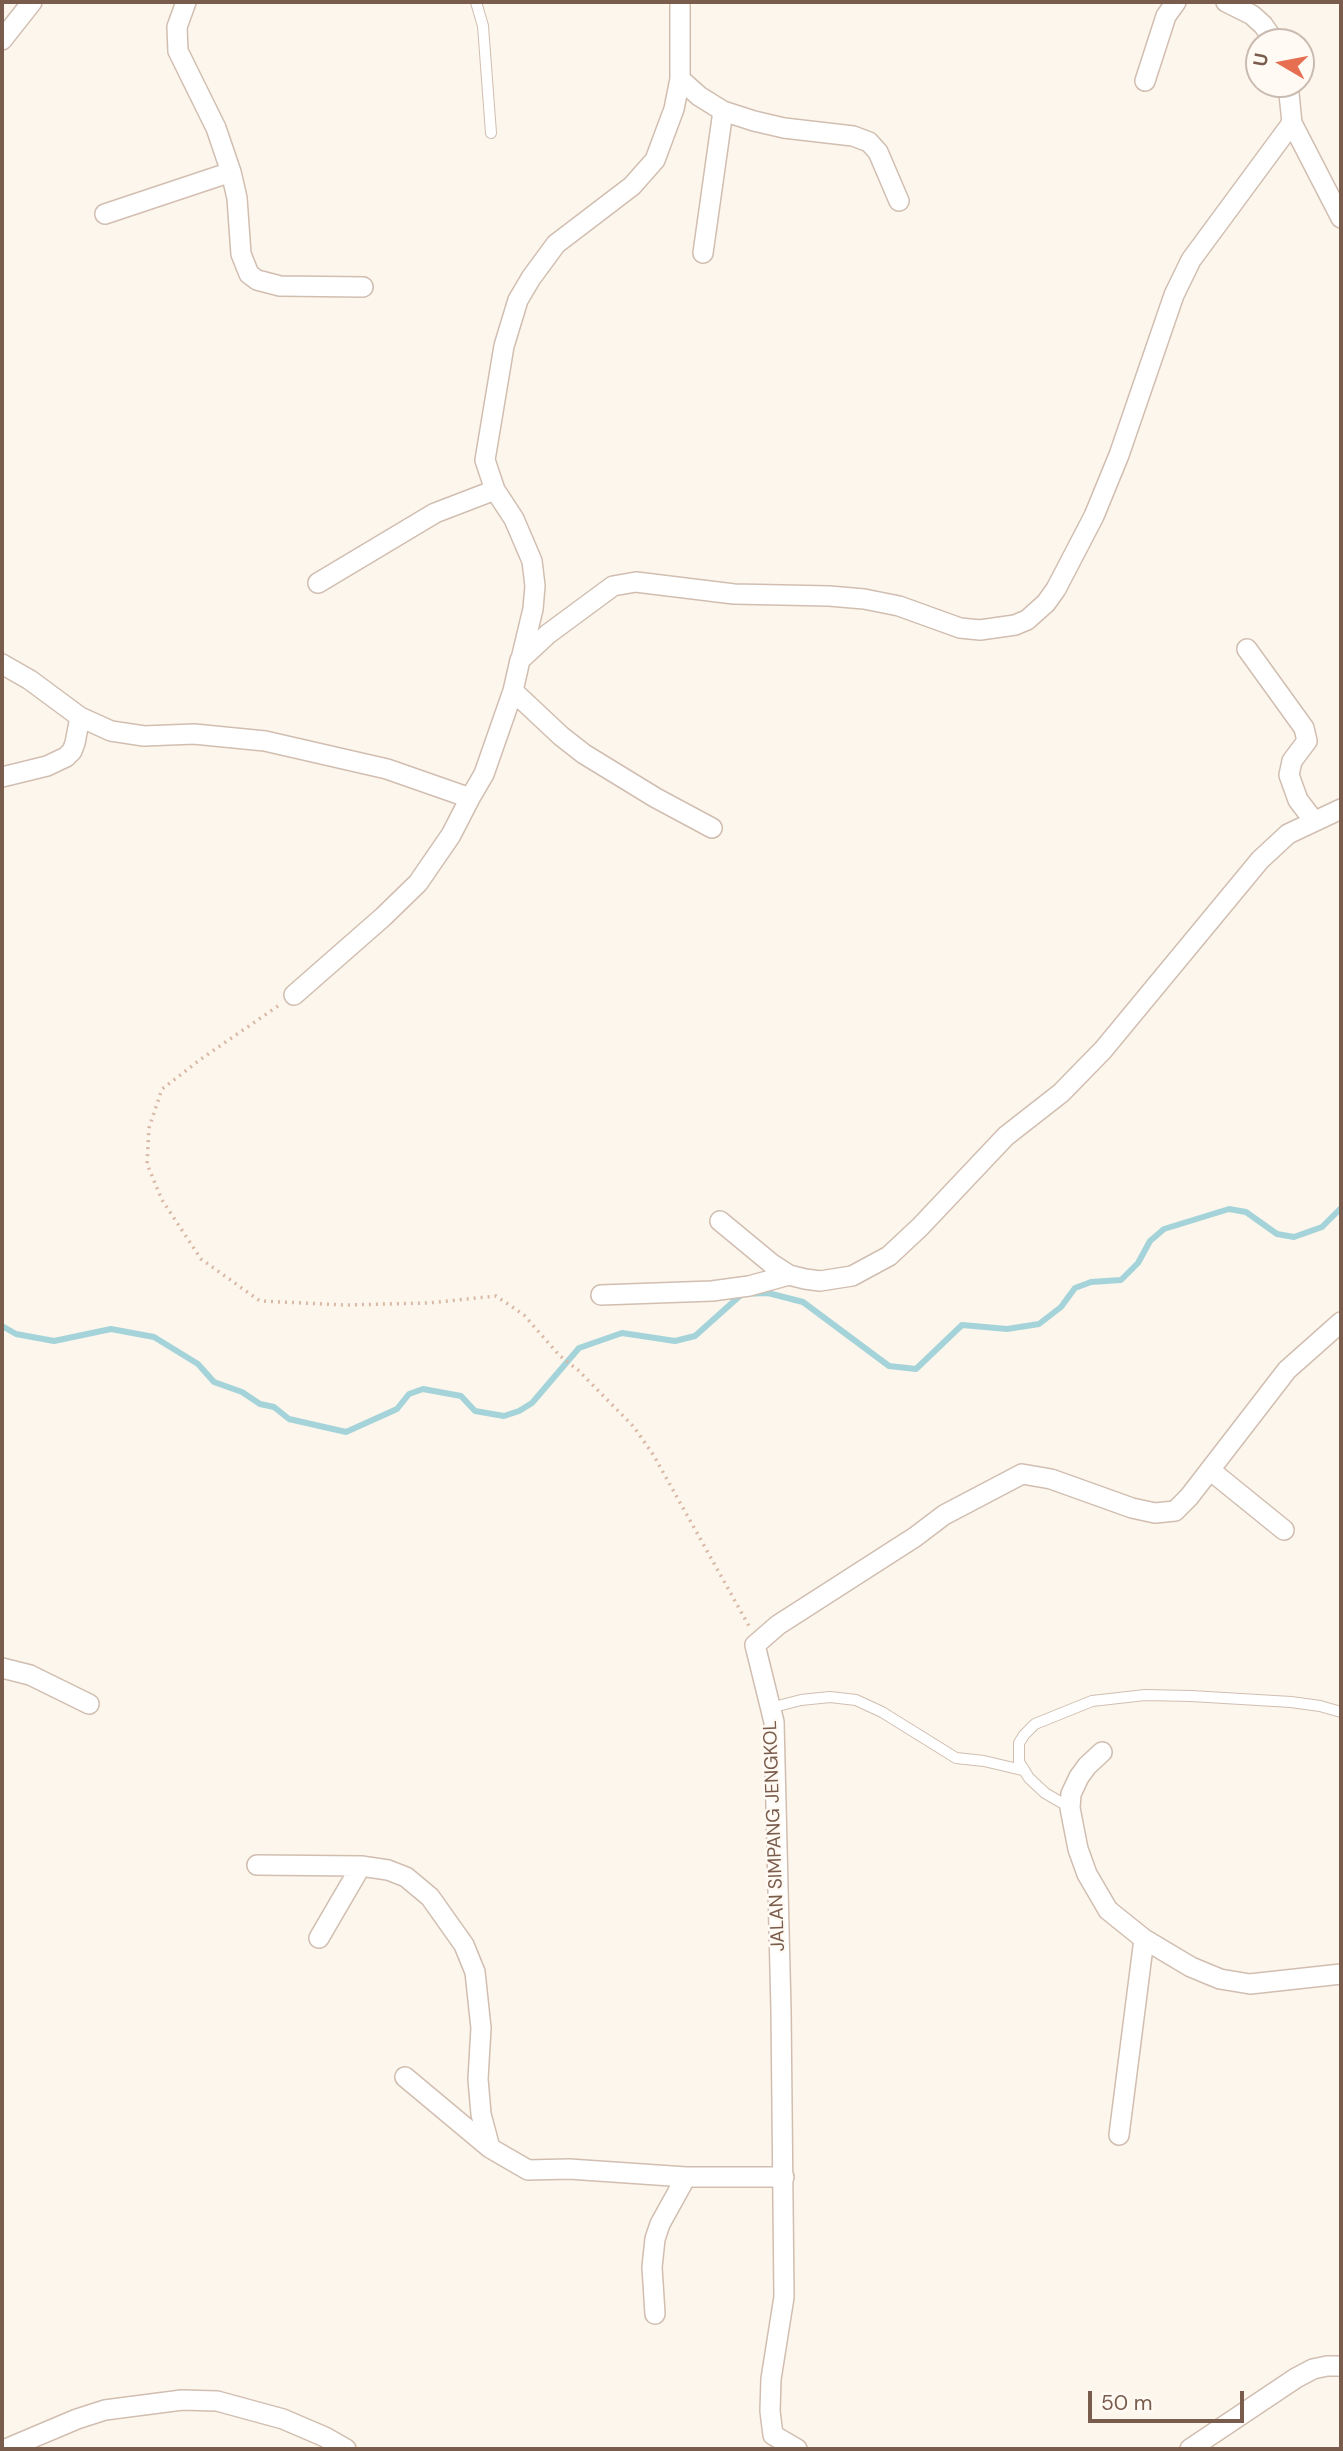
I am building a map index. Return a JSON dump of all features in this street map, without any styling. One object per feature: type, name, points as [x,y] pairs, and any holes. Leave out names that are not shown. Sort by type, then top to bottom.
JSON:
[{"type":"street","points":[[2,40],[32,2]]},
{"type":"street","points":[[186,2],[177,27],[178,51],[216,128],[231,172],[237,198],[241,254],[249,274],[264,283],[280,286],[363,287]]},
{"type":"street","points":[[294,995],[418,883],[451,835],[484,774],[513,691],[533,608],[535,586],[532,561],[514,519],[495,490],[486,467],[485,450],[496,405],[504,346],[518,300],[556,244],[648,171],[666,137],[680,79],[680,2]]},
{"type":"street","points":[[1145,81],[1166,16],[1176,2]]},
{"type":"street","points":[[1226,2],[1252,15],[1265,28]]},
{"type":"street","points":[[680,79],[699,96],[723,111],[764,123],[853,136],[869,142],[878,152],[899,201]]},
{"type":"street","points":[[1289,98],[1292,123],[1341,218]]},
{"type":"street","points":[[703,253],[723,111]]},
{"type":"street","points":[[520,660],[582,608],[613,586],[624,583],[659,584],[734,594],[864,599],[899,606],[961,628],[980,631],[1015,625],[1027,620],[1046,603],[1056,589],[1094,516],[1119,455],[1174,295],[1191,260],[1292,123]]},
{"type":"street","points":[[105,214],[231,172]]},
{"type":"street","points":[[318,583],[435,513],[495,490]]},
{"type":"street","points":[[1247,649],[1304,727],[1307,741],[1292,761],[1289,775],[1293,791],[1314,821]]},
{"type":"street","points":[[2,664],[30,680],[80,717],[111,731],[128,735],[218,735],[288,746],[387,769],[470,798]]},
{"type":"street","points":[[513,691],[584,754],[712,828]]},
{"type":"street","points":[[2,776],[47,766],[66,757],[75,743],[80,717]]},
{"type":"street","points":[[720,1222],[749,1247],[789,1275],[820,1281],[852,1276],[880,1261],[905,1242],[1006,1136],[1061,1093],[1103,1050],[1260,860],[1288,834],[1341,809]]},
{"type":"street","points":[[601,1295],[730,1289],[789,1275]]},
{"type":"street","points":[[755,1645],[778,1625],[915,1537],[944,1515],[1022,1474],[1051,1479],[1111,1501],[1155,1513],[1175,1511],[1189,1497],[1287,1370],[1341,1322]]},
{"type":"street","points":[[1210,1469],[1284,1530]]},
{"type":"street","name":"JALAN SIMPANG JENGKOL","points":[[755,1645],[774,1722],[784,2177],[785,2297],[771,2379],[770,2411],[773,2435],[797,2449]]},
{"type":"street","points":[[2,1668],[30,1675],[89,1704]]},
{"type":"street","points":[[1102,1752],[1079,1777],[1071,1794],[1070,1808],[1078,1849],[1098,1895],[1108,1910],[1144,1940],[1191,1967],[1220,1979],[1236,1983],[1273,1983],[1341,1974]]},
{"type":"street","points":[[257,1865],[362,1866],[388,1870],[406,1877],[430,1897],[464,1945],[478,1985],[481,2028],[478,2079],[481,2114],[490,2148]]},
{"type":"street","points":[[319,1938],[362,1866]]},
{"type":"street","points":[[1119,2134],[1144,1940]]},
{"type":"street","points":[[405,2077],[490,2148],[528,2170],[569,2169],[686,2177],[784,2177]]},
{"type":"street","points":[[655,2314],[652,2267],[655,2239],[660,2224],[686,2177]]},
{"type":"street","points":[[1190,2449],[1312,2369],[1341,2366]]},
{"type":"street","points":[[12,2448],[77,2419],[105,2410],[181,2400],[217,2401],[283,2419],[346,2449]]},
{"type":"lane","points":[[476,2],[483,26],[491,133]]},
{"type":"lane","points":[[1022,1770],[1018,1750],[1028,1730],[1058,1713],[1092,1701],[1145,1695],[1252,1699],[1320,1706],[1341,1712]]},
{"type":"lane","points":[[770,1708],[801,1700],[830,1697],[856,1700],[882,1712],[956,1758],[1022,1770],[1045,1793],[1070,1808]]},
{"type":"path","points":[[294,995],[162,1089],[149,1128],[147,1164],[162,1200],[201,1259],[260,1301],[345,1305],[428,1303],[496,1296],[524,1315],[560,1356],[578,1370],[634,1427],[654,1456],[751,1628],[755,1645]]},
{"type":"waterway","points":[[2,1326],[16,1334],[54,1341],[111,1329],[154,1337],[198,1364],[214,1382],[242,1392],[260,1404],[274,1407],[289,1419],[346,1432],[397,1409],[409,1394],[423,1389],[461,1396],[475,1411],[504,1416],[519,1411],[532,1403],[579,1348],[622,1333],[675,1341],[695,1336],[742,1294],[768,1293],[803,1302],[889,1366],[916,1369],[962,1325],[1007,1329],[1039,1324],[1061,1307],[1075,1288],[1091,1282],[1121,1280],[1138,1263],[1150,1241],[1164,1229],[1229,1209],[1246,1212],[1277,1234],[1294,1237],[1322,1227],[1341,1208]]}]
